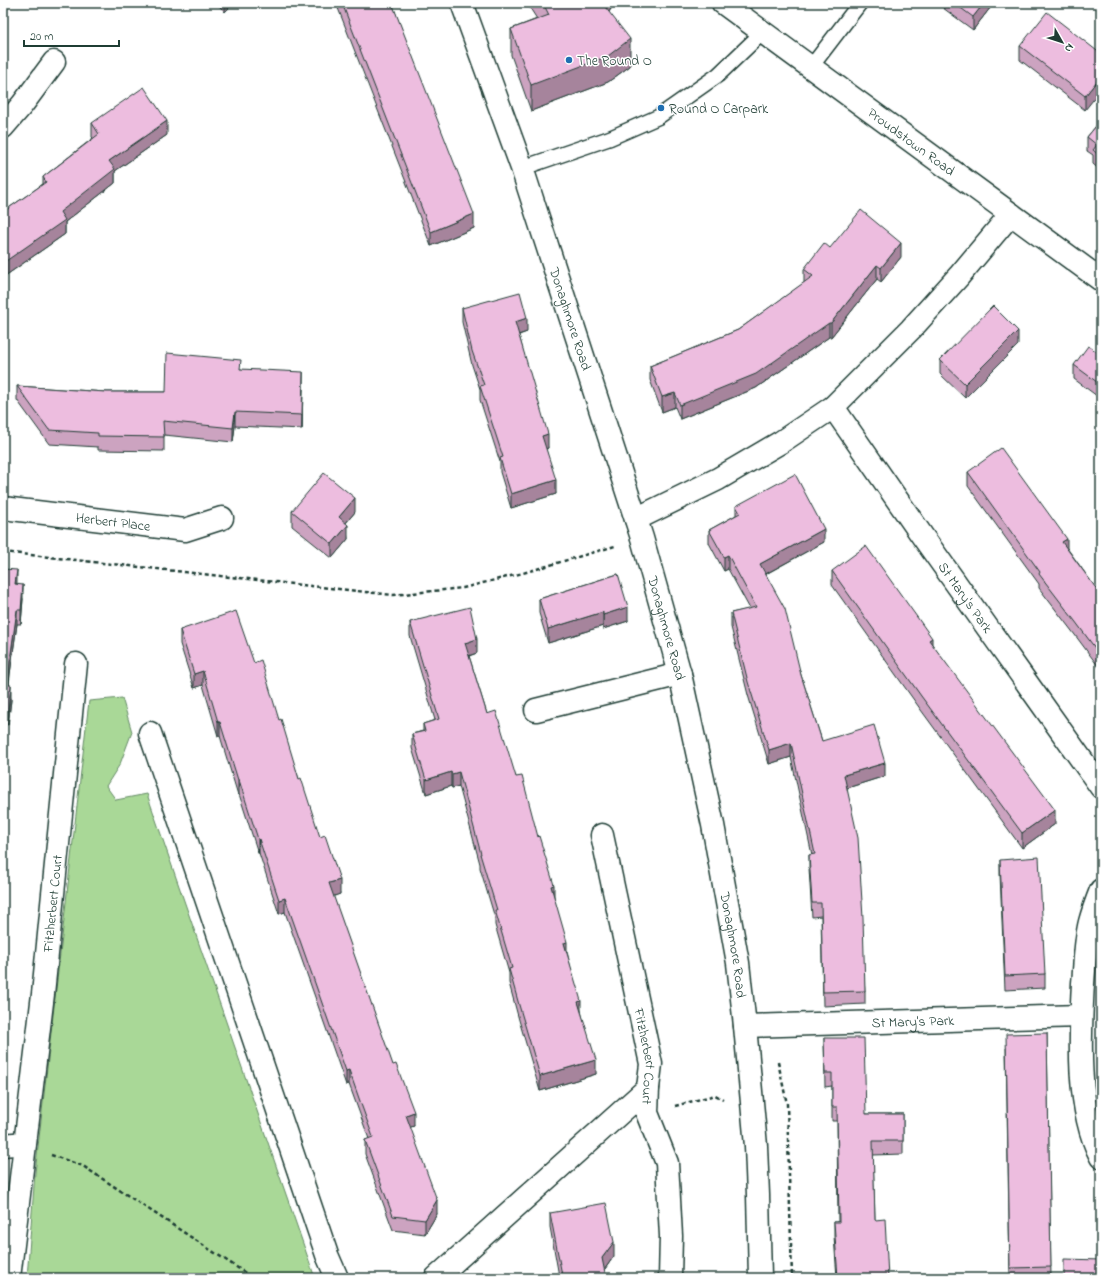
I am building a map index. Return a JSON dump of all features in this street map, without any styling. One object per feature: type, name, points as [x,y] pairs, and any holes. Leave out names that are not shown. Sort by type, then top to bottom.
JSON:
[{"type":"street","name":"Donaghmore Road","points":[[462,3],[522,168],[639,528],[680,674],[714,825],[738,963],[753,1104],[758,1194],[760,1278]]},
{"type":"street","name":"Proudstown Road","points":[[722,3],[1101,280]]},
{"type":"street","points":[[3,127],[22,105],[54,62]]},
{"type":"street","points":[[639,528],[781,442],[833,407],[916,323],[959,276],[1011,214]]},
{"type":"street","name":"St Mary's Park","points":[[833,407],[927,543],[1101,787]]},
{"type":"street","name":"Herbert Place","points":[[3,508],[185,530],[222,518]]},
{"type":"street","name":"Fitzherbert Court","points":[[9,1278],[43,994],[76,664]]},
{"type":"street","points":[[536,710],[680,674]]},
{"type":"street","points":[[150,733],[327,1255],[337,1278]]},
{"type":"street","name":"Fitzherbert Court","points":[[602,835],[651,1064],[647,1113],[667,1163],[671,1236],[670,1278]]},
{"type":"street","points":[[1101,890],[1090,922],[1081,1016],[1084,1100],[1090,1128],[1101,1157]]},
{"type":"street","name":"St Mary's Park","points":[[745,1026],[1081,1016]]},
{"type":"street","points":[[436,1278],[648,1088]]},
{"type":"street","points":[[3,1145],[24,1143]]},
{"type":"lane","points":[[811,67],[860,3]]},
{"type":"lane","points":[[522,168],[610,138],[658,116],[718,75],[763,32]]},
{"type":"path","points":[[3,552],[393,595],[463,588],[523,573],[639,528]]},
{"type":"path","points":[[647,1113],[715,1095],[729,1102],[753,1104]]},
{"type":"path","points":[[24,1143],[52,1156],[83,1166],[253,1278]]},
{"type":"green space","points":[[122,698],[132,732],[120,764],[106,786],[116,800],[147,794],[315,1278],[27,1278],[35,1173],[89,701]]},
{"type":"building","points":[[342,3],[392,3],[474,214],[431,232]]},
{"type":"building","name":"The Round O","points":[[543,3],[602,3],[630,39],[608,56],[531,85],[511,29],[549,15]]},
{"type":"building","points":[[954,3],[984,3],[973,17]]},
{"type":"building","points":[[1047,12],[1101,54],[1101,76],[1085,96],[1020,46]]},
{"type":"building","points":[[144,87],[167,121],[109,161],[115,169],[60,212],[65,220],[3,263],[3,212],[46,182],[43,177],[99,134],[92,123]]},
{"type":"building","points":[[1101,120],[1101,157],[1093,150],[1097,145],[1087,137]]},
{"type":"building","points":[[861,210],[901,243],[881,268],[877,265],[831,323],[756,374],[680,405],[675,393],[662,397],[650,366],[738,330],[813,276],[804,269],[824,243],[830,248]]},
{"type":"building","points":[[520,292],[527,318],[515,322],[548,434],[542,436],[556,480],[511,494],[500,458],[503,457],[480,386],[484,385],[472,351],[462,308]]},
{"type":"building","points":[[993,306],[1018,331],[965,384],[940,360]]},
{"type":"building","points":[[1088,346],[1099,353],[1101,350],[1101,385],[1074,365]]},
{"type":"building","points":[[167,353],[241,360],[240,369],[303,372],[302,415],[235,412],[233,428],[163,421],[164,437],[98,436],[98,433],[49,430],[17,386],[106,392],[166,392]]},
{"type":"building","points":[[1001,448],[1067,539],[1062,542],[1101,595],[1101,656],[1039,574],[1040,572],[968,472]]},
{"type":"building","points":[[324,473],[355,498],[339,517],[348,525],[332,544],[292,511]]},
{"type":"building","points":[[795,474],[824,529],[760,564],[785,609],[801,675],[822,741],[874,725],[885,763],[844,775],[858,838],[863,918],[865,991],[823,992],[821,903],[812,903],[809,855],[815,854],[791,743],[769,750],[748,682],[731,613],[756,607],[728,555],[724,557],[709,530],[740,513],[736,506]]},
{"type":"building","points":[[866,546],[932,638],[929,640],[1055,810],[1022,833],[921,696],[832,571]]},
{"type":"building","points":[[3,569],[17,570],[15,584],[23,585],[21,610],[17,610],[10,660],[8,685],[11,685],[8,711],[5,710],[3,722]]},
{"type":"building","points":[[618,574],[628,607],[603,615],[603,612],[548,629],[539,599]]},
{"type":"building","points":[[470,607],[477,639],[465,643],[487,714],[496,711],[516,777],[522,776],[538,837],[539,836],[554,885],[551,886],[567,942],[564,943],[581,1001],[578,1002],[596,1060],[540,1076],[509,969],[512,968],[495,910],[497,910],[480,854],[459,772],[452,774],[451,772],[426,780],[412,734],[425,731],[423,724],[439,719],[410,622]]},
{"type":"building","points":[[236,611],[254,663],[261,660],[279,720],[281,719],[299,779],[301,778],[320,837],[325,835],[340,880],[329,883],[393,1065],[396,1064],[414,1112],[406,1115],[437,1200],[425,1220],[393,1216],[365,1140],[373,1137],[349,1070],[346,1071],[285,898],[279,900],[220,722],[218,722],[203,671],[194,674],[180,630]]},
{"type":"building","points":[[1039,857],[1045,974],[1005,976],[1000,860]]},
{"type":"building","points":[[1047,1033],[1051,1267],[1010,1268],[1006,1034]]},
{"type":"building","points":[[824,1038],[864,1038],[866,1114],[903,1114],[903,1141],[873,1141],[875,1220],[885,1219],[888,1278],[838,1278],[834,1222],[839,1222],[837,1107],[832,1107],[832,1073],[825,1073]]},
{"type":"building","points":[[606,1203],[614,1242],[602,1258],[606,1278],[549,1278],[562,1275],[550,1213]]},
{"type":"building","points":[[1064,1259],[1101,1260],[1101,1278],[1064,1278]]},
{"type":"place","name":"The Round O","points":[[569,60]]},
{"type":"place","name":"Round O Carpark","points":[[661,108]]}]
